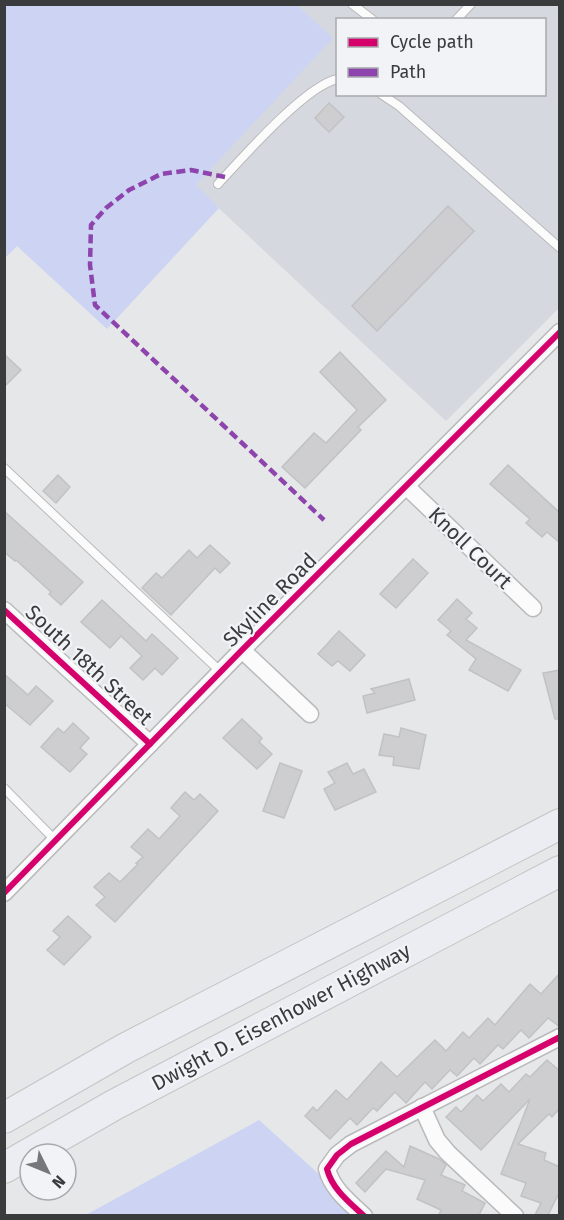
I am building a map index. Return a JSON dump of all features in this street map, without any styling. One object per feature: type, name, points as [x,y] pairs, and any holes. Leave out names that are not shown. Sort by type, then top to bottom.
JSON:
[{"type":"highway","name":"Dwight D. Eisenhower Highway","points":[[4,1118],[126,1048],[560,824]]},
{"type":"highway","name":"Dwight D. Eisenhower Highway","points":[[4,1168],[125,1100],[560,871]]},
{"type":"street","name":"Skyline Road","points":[[4,893],[242,650],[560,333]]},
{"type":"street","name":"Knoll Court","points":[[407,487],[533,608]]},
{"type":"street","name":"South 18th Street","points":[[4,610],[150,744]]},
{"type":"street","points":[[242,650],[310,714]]},
{"type":"street","points":[[364,1215],[330,1179],[327,1169],[337,1155],[351,1144],[560,1037]]},
{"type":"street","points":[[422,1107],[437,1140],[448,1153],[515,1215]]},
{"type":"lane","points":[[352,4],[370,18]]},
{"type":"lane","points":[[458,18],[471,4]]},
{"type":"lane","points":[[218,184],[272,127],[320,86],[336,80]]},
{"type":"lane","points":[[384,96],[399,106],[560,248]]},
{"type":"lane","points":[[4,468],[221,672]]},
{"type":"lane","points":[[4,788],[56,840]]},
{"type":"shaded area","points":[[5,4],[297,5],[333,38],[196,185],[219,208],[107,329],[17,246],[5,258]]},
{"type":"shaded area","points":[[297,5],[559,5],[559,308],[446,421],[195,186],[332,38]]},
{"type":"shaded area","points":[[259,1120],[364,1215],[84,1216]]},
{"type":"building","points":[[329,103],[344,117],[329,132],[315,118]]},
{"type":"building","points":[[448,206],[474,231],[377,331],[352,306]]},
{"type":"building","points":[[340,352],[386,400],[358,427],[361,430],[305,488],[282,467],[314,433],[326,443],[357,410],[320,372]]},
{"type":"building","points":[[4,354],[21,370],[4,387]]},
{"type":"building","points":[[508,465],[560,513],[560,543],[547,532],[542,537],[526,523],[530,519],[490,484]]},
{"type":"building","points":[[58,475],[70,487],[56,503],[43,491]]},
{"type":"building","points":[[4,511],[83,582],[61,605],[49,594],[51,592],[4,552]]},
{"type":"building","points":[[210,545],[230,563],[220,573],[215,568],[171,615],[142,588],[156,573],[162,578],[189,550],[197,558]]},
{"type":"building","points":[[413,559],[428,573],[396,608],[380,594]]},
{"type":"building","points":[[457,599],[472,613],[466,619],[477,628],[466,640],[521,670],[508,691],[469,670],[476,659],[447,635],[451,631],[438,620]]},
{"type":"building","points":[[102,600],[146,641],[152,634],[178,658],[162,675],[155,668],[143,680],[130,668],[142,656],[121,636],[110,648],[81,622]]},
{"type":"building","points":[[339,631],[365,655],[350,671],[338,661],[332,666],[318,654]]},
{"type":"building","points":[[560,670],[560,719],[555,719],[543,673]]},
{"type":"building","points":[[4,674],[28,695],[36,686],[53,701],[30,725],[4,703]]},
{"type":"building","points":[[409,679],[415,700],[367,713],[363,696],[375,693],[371,689]]},
{"type":"building","points":[[242,719],[262,738],[259,742],[272,754],[257,769],[223,738]]},
{"type":"building","points":[[73,723],[89,738],[80,748],[87,754],[70,772],[41,747],[58,728],[64,733]]},
{"type":"building","points":[[401,728],[426,735],[419,769],[393,765],[394,757],[379,755],[384,734],[399,737]]},
{"type":"building","points":[[280,763],[302,771],[284,818],[263,811]]},
{"type":"building","points":[[347,763],[353,774],[364,769],[376,792],[335,810],[324,789],[335,783],[328,772]]},
{"type":"building","points":[[185,792],[194,800],[200,794],[218,811],[115,922],[96,905],[105,897],[94,887],[109,873],[120,882],[138,864],[136,863],[143,857],[131,847],[148,829],[159,839],[180,816],[171,808]]},
{"type":"building","points":[[68,916],[91,937],[64,965],[47,950],[60,937],[53,931]]},
{"type":"building","points":[[560,973],[560,1027],[548,1018],[529,1038],[521,1030],[503,1049],[498,1045],[480,1064],[474,1058],[457,1076],[450,1070],[432,1089],[425,1082],[406,1103],[395,1092],[377,1111],[373,1108],[357,1125],[350,1118],[330,1139],[305,1116],[313,1107],[317,1111],[336,1090],[347,1100],[381,1062],[397,1077],[435,1040],[446,1051],[463,1032],[469,1038],[488,1018],[495,1025],[530,984],[541,994]]},
{"type":"building","points":[[547,1060],[560,1071],[560,1108],[552,1117],[549,1114],[518,1144],[546,1153],[544,1160],[560,1167],[560,1191],[548,1215],[535,1215],[541,1203],[521,1196],[526,1183],[501,1174],[530,1099],[481,1150],[446,1117],[456,1107],[461,1112],[477,1095],[483,1101],[501,1084],[509,1092],[526,1074],[530,1077]]},
{"type":"building","points":[[410,1146],[439,1159],[446,1165],[441,1175],[465,1185],[462,1191],[485,1203],[479,1215],[439,1215],[441,1210],[417,1199],[425,1180],[386,1169],[365,1192],[356,1183],[386,1151],[404,1167]]},
{"type":"marked path","points":[[225,177],[191,170],[161,174],[129,190],[106,208],[91,225],[90,265],[95,305],[324,520]]},
{"type":"cycle path","points":[[4,893],[242,650],[560,332]]},
{"type":"cycle path","points":[[4,610],[150,744]]},
{"type":"cycle path","points":[[364,1216],[342,1195],[329,1176],[327,1169],[337,1155],[351,1144],[560,1037]]}]
